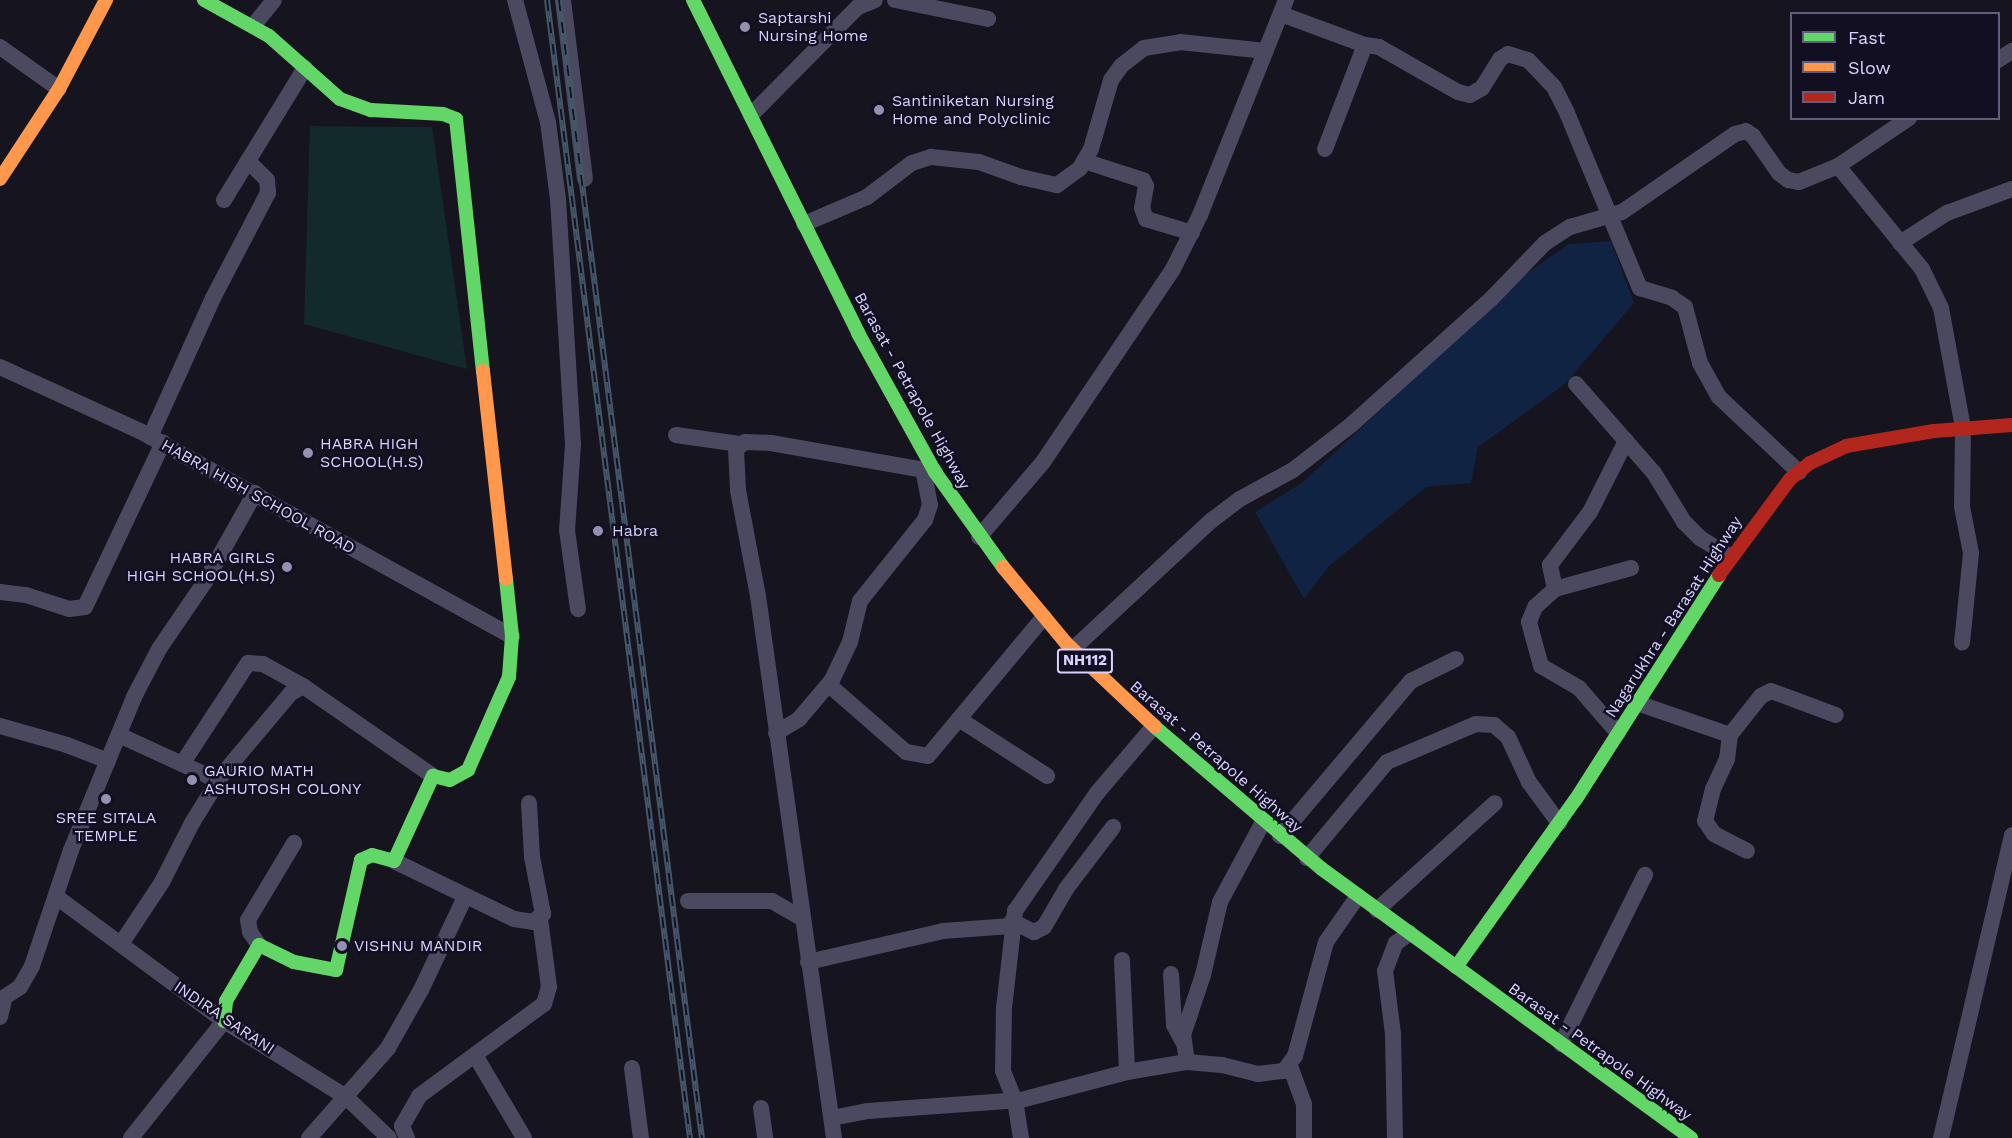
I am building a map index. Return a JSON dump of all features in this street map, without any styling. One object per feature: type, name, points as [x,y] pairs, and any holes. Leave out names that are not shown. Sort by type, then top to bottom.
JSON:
[{"type":"main road","points":[[0,179],[59,89],[106,0]]},
{"type":"main road","points":[[204,0],[253,26],[340,99],[359,107],[443,114],[456,119],[512,636],[509,677],[468,770],[450,780],[434,776],[394,861],[372,855],[361,860],[336,970],[294,962],[259,945],[226,1001],[224,1021]]},
{"type":"main road","name":"Barasat - Petrapole Highway","points":[[699,2],[804,224],[929,471],[1044,617],[1073,649],[1154,726],[1307,858],[1691,1138]]},
{"type":"main road","name":"Nagarukhra - Barasat Highway","points":[[1456,967],[1559,823],[1731,557],[1769,504],[1798,472],[1846,446],[1963,428],[2012,425]]},
{"type":"street","points":[[253,26],[274,0]]},
{"type":"street","points":[[515,0],[548,122],[558,199],[573,445],[567,531],[578,609]]},
{"type":"street","points":[[563,0],[585,180]]},
{"type":"street","points":[[751,115],[858,7],[875,0]]},
{"type":"street","points":[[895,0],[988,19]]},
{"type":"street","points":[[979,537],[1056,443],[1152,302],[1192,233],[1284,7],[1365,45],[1379,47],[1458,92],[1470,95],[1482,88],[1500,58],[1508,54],[1528,60],[1554,87],[1640,288],[1672,298],[1684,307],[1701,363],[1719,397],[1798,472]]},
{"type":"street","points":[[804,224],[860,201],[912,163],[932,157],[980,162],[1020,177],[1057,185],[1071,178],[1091,149],[1111,80],[1126,61],[1144,48],[1180,42],[1266,51]]},
{"type":"street","points":[[1325,149],[1365,45]]},
{"type":"street","points":[[0,47],[59,89]]},
{"type":"street","points":[[224,200],[305,68]]},
{"type":"street","points":[[1073,649],[1212,520],[1240,499],[1293,470],[1351,425],[1492,298],[1545,243],[1579,223],[1622,212],[1735,134],[1746,131],[1788,180],[1815,177],[1838,166],[1906,120]]},
{"type":"street","points":[[1,594],[69,609],[85,607],[157,440],[209,308],[268,194],[267,180],[248,161]]},
{"type":"street","points":[[1084,161],[1143,180],[1146,186],[1142,208],[1146,219],[1192,233]]},
{"type":"street","points":[[1838,166],[1900,243],[1936,293],[1951,349],[1963,428],[1962,507],[1971,553],[1962,643]]},
{"type":"street","points":[[1900,243],[1947,213],[2012,189]]},
{"type":"street","name":"HABRA HISH SCHOOL ROAD","points":[[0,368],[157,440],[512,636]]},
{"type":"street","points":[[1576,384],[1654,473],[1691,531],[1731,557]]},
{"type":"street","points":[[676,435],[739,444],[771,443],[929,471],[930,510],[860,601],[847,648],[828,685],[799,719],[776,733]]},
{"type":"street","points":[[1555,589],[1550,565],[1590,512],[1626,441]]},
{"type":"street","points":[[739,444],[738,490],[758,596],[801,918],[834,1138]]},
{"type":"street","points":[[0,1017],[2,1000],[20,987],[32,966],[58,898],[71,850],[119,735],[159,649],[206,580],[255,493]]},
{"type":"street","points":[[1618,733],[1579,688],[1541,666],[1529,622],[1535,607],[1555,589],[1631,568]]},
{"type":"street","points":[[828,685],[914,756],[934,753],[959,718],[1044,617]]},
{"type":"street","points":[[1280,836],[1411,681],[1456,659]]},
{"type":"street","points":[[182,764],[249,663],[263,664],[303,686],[434,776]]},
{"type":"street","points":[[121,944],[162,882],[192,823],[221,776],[291,693],[303,686]]},
{"type":"street","points":[[1747,850],[1714,834],[1705,821],[1713,789],[1727,759],[1730,735],[1761,696],[1771,691],[1836,715]]},
{"type":"street","points":[[1637,703],[1730,735]]},
{"type":"street","points":[[959,718],[1047,776]]},
{"type":"street","points":[[1307,858],[1387,762],[1476,724],[1501,729],[1529,782],[1559,823]]},
{"type":"street","points":[[0,726],[108,761]]},
{"type":"street","points":[[1021,1138],[1015,1101],[1003,1071],[1012,924],[1026,892],[1054,850],[1154,726]]},
{"type":"street","points":[[119,735],[212,777],[221,776]]},
{"type":"street","points":[[407,1138],[402,1126],[410,1106],[544,1004],[549,987],[529,803]]},
{"type":"street","points":[[1377,910],[1495,803]]},
{"type":"street","points":[[1183,1042],[1220,902],[1263,822]]},
{"type":"street","points":[[808,962],[943,931],[1012,924],[1034,932],[1044,927],[1066,889],[1113,827]]},
{"type":"street","points":[[1941,1138],[2012,836]]},
{"type":"street","points":[[259,945],[250,932],[248,920],[294,843]]},
{"type":"street","points":[[394,861],[465,897],[522,921],[540,919]]},
{"type":"street","points":[[1561,1044],[1645,875]]},
{"type":"street","points":[[1304,1138],[1304,1104],[1290,1066],[1326,942],[1358,896]]},
{"type":"street","points":[[309,1138],[388,1048],[421,990],[465,897]]},
{"type":"street","name":"INDIRA SARANI","points":[[58,898],[224,1021],[346,1097],[390,1138]]},
{"type":"street","points":[[688,901],[772,901],[801,918]]},
{"type":"street","points":[[1395,1138],[1393,1034],[1384,971],[1395,943],[1410,933]]},
{"type":"street","points":[[1122,960],[1127,1072]]},
{"type":"street","points":[[1171,974],[1174,1025],[1183,1042],[1187,1062]]},
{"type":"street","points":[[130,1138],[224,1021]]},
{"type":"street","points":[[475,1055],[524,1138]]},
{"type":"street","points":[[832,1118],[868,1111],[1015,1101],[1127,1072],[1187,1062],[1222,1065],[1258,1074],[1273,1075],[1290,1066]]},
{"type":"street","points":[[632,1068],[641,1138]]},
{"type":"street","points":[[761,1108],[765,1138]]},
{"type":"green space","points":[[310,126],[432,127],[467,369],[304,324]]},
{"type":"water","points":[[1611,241],[1634,303],[1565,384],[1478,447],[1471,483],[1426,487],[1329,566],[1304,599],[1255,512],[1303,482],[1528,272],[1569,244]]},
{"type":"railway","points":[[547,0],[690,1138]]},
{"type":"railway","points":[[559,0],[702,1138]]},
{"type":"traffic: fast","points":[[204,0],[269,36],[340,99],[371,110],[443,114],[456,119],[483,371]]},
{"type":"traffic: fast","points":[[693,0],[858,333],[935,472],[1003,567]]},
{"type":"traffic: fast","points":[[1456,967],[1576,799],[1719,575]]},
{"type":"traffic: fast","points":[[224,1021],[226,1001],[259,945],[294,962],[336,970],[361,860],[372,855],[394,861],[433,776],[450,780],[468,770],[509,677],[512,636],[506,579]]},
{"type":"traffic: fast","points":[[1155,727],[1322,869],[1691,1138]]},
{"type":"traffic: slow","points":[[0,179],[59,89],[106,0]]},
{"type":"traffic: slow","points":[[483,371],[506,579]]},
{"type":"traffic: slow","points":[[1003,567],[1066,643],[1155,727]]},
{"type":"traffic: jam","points":[[1719,575],[1790,479],[1810,463],[1846,446],[1934,431],[2012,425]]},
{"type":"place","name":"Saptarshi Nursing Home","points":[[745,27]]},
{"type":"place","name":"Santiniketan Nursing Home and Polyclinic","points":[[879,110]]},
{"type":"place","name":"HABRA HIGH SCHOOL(H.S)","points":[[308,453]]},
{"type":"place","name":"Habra","points":[[598,531]]},
{"type":"place","name":"HABRA GIRLS HIGH SCHOOL(H.S)","points":[[287,567]]},
{"type":"place","name":"GAURIO MATH ASHUTOSH COLONY","points":[[192,780]]},
{"type":"place","name":"SREE SITALA TEMPLE","points":[[106,799]]},
{"type":"place","name":"VISHNU MANDIR","points":[[342,946]]}]
